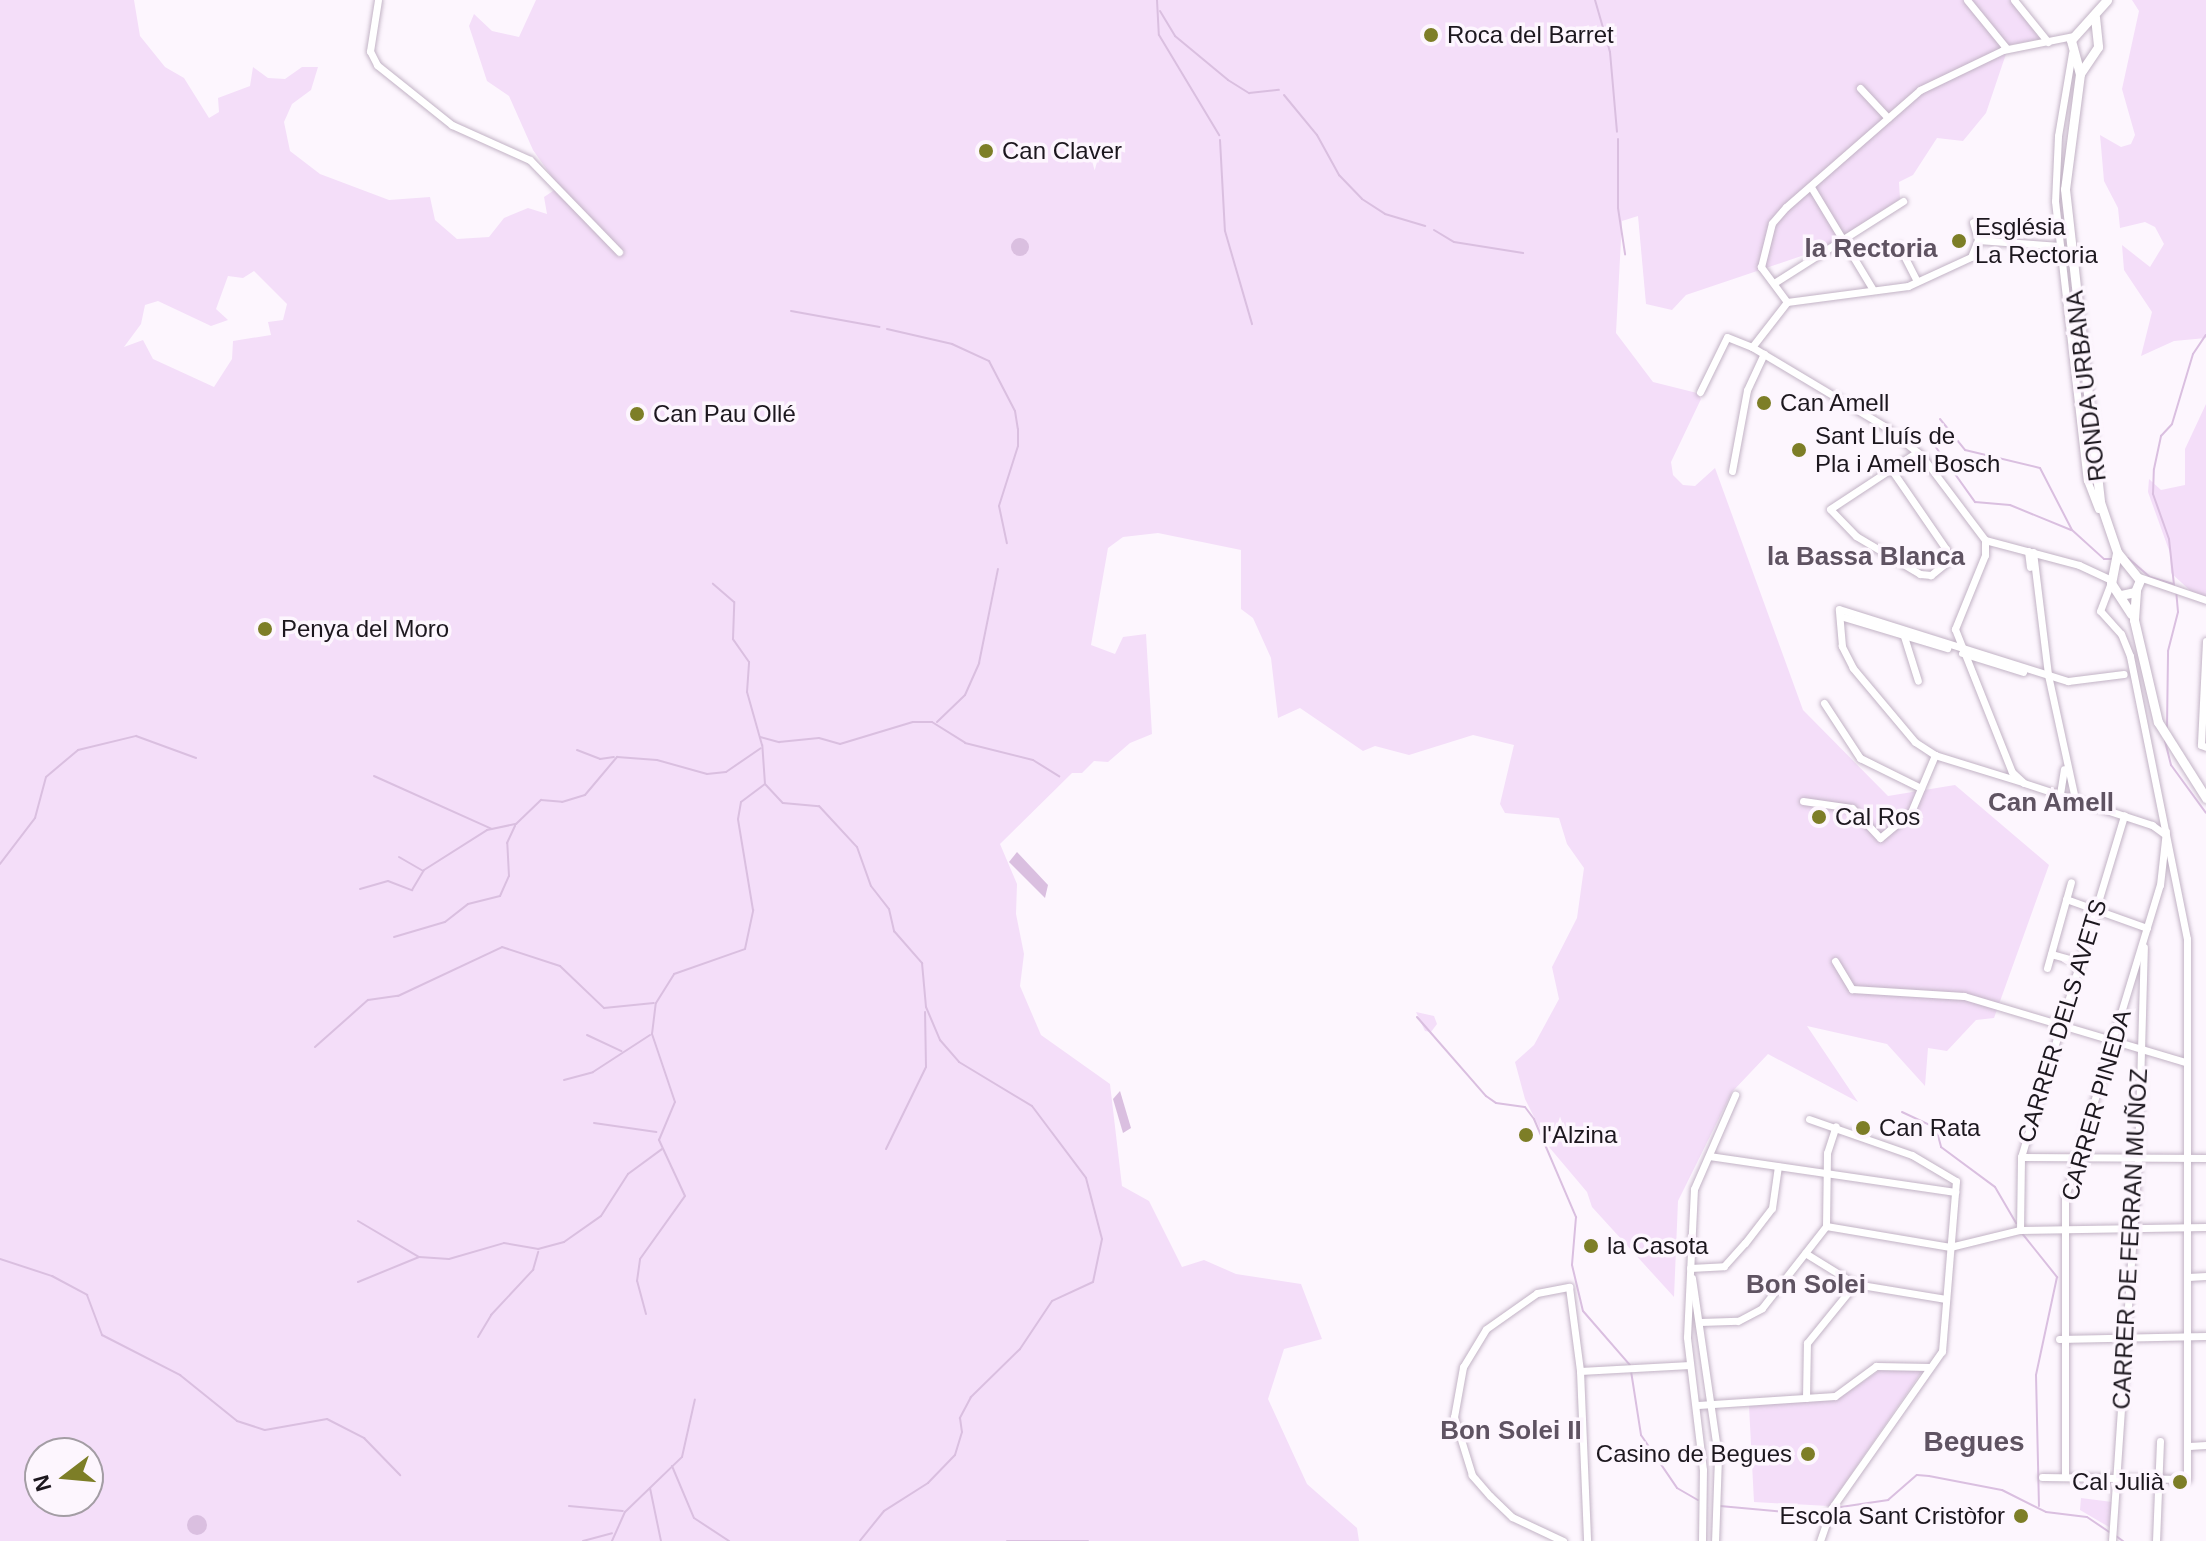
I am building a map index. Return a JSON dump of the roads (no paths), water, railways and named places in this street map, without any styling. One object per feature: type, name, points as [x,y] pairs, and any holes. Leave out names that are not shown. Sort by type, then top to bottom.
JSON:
[{"type":"main road","points":[[2078,34],[2107,0]]},
{"type":"main road","points":[[2078,34],[2094,36],[2095,17]]},
{"type":"main road","name":"RONDA URBANA","points":[[2078,34],[2073,52],[2080,74]]},
{"type":"main road","name":"RONDA URBANA","points":[[2094,36],[2098,49],[2080,74],[2065,189],[2094,460],[2108,529],[2117,552],[2139,577]]},
{"type":"main road","points":[[2073,52],[2088,59]]},
{"type":"main road","name":"RONDA URBANA","points":[[2115,583],[2117,552]]},
{"type":"main road","points":[[2115,583],[2130,568]]},
{"type":"main road","points":[[2134,620],[2139,577]]},
{"type":"main road","points":[[2115,583],[2136,590]]},
{"type":"main road","points":[[2115,583],[2134,620],[2161,730],[2206,798]]},
{"type":"street","points":[[378,0],[371,56],[425,105],[462,131],[530,160],[619,252]]},
{"type":"street","points":[[1967,0],[2007,49]]},
{"type":"street","points":[[2014,0],[2052,42],[2073,52],[2056,161],[2060,246],[2087,480],[2108,529]]},
{"type":"street","points":[[1787,302],[1761,267],[1772,223],[1811,187],[1920,90],[2007,49],[2052,42],[2078,34]]},
{"type":"street","points":[[1860,88],[1888,118]]},
{"type":"street","points":[[1811,187],[1872,288]]},
{"type":"street","points":[[1774,283],[1903,201]]},
{"type":"street","points":[[1752,347],[1787,302],[1917,281],[1971,257],[1978,240],[1973,222]]},
{"type":"street","points":[[1978,240],[2060,246]]},
{"type":"street","points":[[1899,246],[1917,281]]},
{"type":"street","points":[[1700,392],[1727,337],[1752,347],[1917,452],[1985,540],[2102,574],[2115,583],[2104,597],[2101,613],[2121,634],[2130,656],[2165,817],[2187,939],[2187,1479],[2042,1477]]},
{"type":"street","points":[[1732,471],[1747,390],[1764,354]]},
{"type":"street","points":[[1891,469],[1946,549],[1941,570],[1920,574],[1856,536],[1830,509],[1891,469],[1917,452]]},
{"type":"street","points":[[1985,540],[1985,555],[1956,616],[1961,650],[2009,771]]},
{"type":"street","points":[[2030,552],[2065,774],[2060,794]]},
{"type":"street","points":[[2139,577],[2154,585],[2206,600]]},
{"type":"street","points":[[2136,590],[2154,585]]},
{"type":"street","points":[[2124,674],[2087,681],[2048,676],[1840,613],[1842,646],[1853,668],[1896,723],[1935,755],[2009,771],[2025,781],[2152,825],[2166,835]]},
{"type":"street","points":[[1902,631],[1918,681]]},
{"type":"street","points":[[2204,746],[2206,641]]},
{"type":"street","points":[[2048,676],[2075,799]]},
{"type":"street","points":[[1824,703],[1860,758],[1921,788]]},
{"type":"street","points":[[1803,801],[1852,808],[1880,838],[1911,812],[1935,755]]},
{"type":"street","name":"CARRER DELS AVETS","points":[[2021,1230],[2021,1157],[2124,815]]},
{"type":"street","points":[[2152,825],[2165,817]]},
{"type":"street","name":"CARRER PINEDA","points":[[2065,1477],[2062,1339],[2065,1197],[2163,875],[2165,817]]},
{"type":"street","points":[[2047,968],[2071,882]]},
{"type":"street","points":[[2066,899],[2147,928]]},
{"type":"street","name":"CARRER DE FERRAN MUÑOZ","points":[[2112,1540],[2138,1158],[2145,937]]},
{"type":"street","points":[[2051,954],[2080,962]]},
{"type":"street","points":[[1835,961],[1852,989],[1964,996],[2186,1062]]},
{"type":"street","points":[[1702,1541],[1698,1405],[1688,1350],[1694,1189],[1735,1095]]},
{"type":"street","points":[[1809,1119],[1912,1155],[1956,1181],[1942,1351],[1835,1504],[1820,1541]]},
{"type":"street","points":[[1700,1322],[1738,1321],[1757,1312],[1826,1226],[1827,1153],[1836,1126]]},
{"type":"street","points":[[1709,1156],[1955,1192]]},
{"type":"street","points":[[2021,1157],[2206,1158]]},
{"type":"street","points":[[1690,1268],[1724,1266],[1745,1243],[1772,1208],[1778,1166]]},
{"type":"street","points":[[1826,1226],[1950,1247],[2021,1230],[2206,1227]]},
{"type":"street","points":[[1805,1253],[1855,1284],[1946,1299]]},
{"type":"street","points":[[1690,1268],[1718,1457],[1715,1541]]},
{"type":"street","points":[[2188,1277],[2206,1276]]},
{"type":"street","points":[[1806,1398],[1807,1343],[1855,1284]]},
{"type":"street","points":[[1563,1541],[1512,1517],[1490,1496],[1472,1475],[1454,1417],[1463,1367],[1486,1329],[1537,1293],[1569,1287],[1580,1371],[1587,1541]]},
{"type":"street","points":[[2062,1339],[2206,1336]]},
{"type":"street","points":[[1678,1366],[1688,1350]]},
{"type":"street","points":[[1580,1371],[1690,1365]]},
{"type":"street","points":[[1698,1405],[1835,1396],[1876,1366],[1930,1367]]},
{"type":"street","points":[[2156,1541],[2160,1441]]},
{"type":"street","points":[[2189,1446],[2206,1445]]},
{"type":"waterway","points":[[1157,0],[1159,35],[1219,135]]},
{"type":"waterway","points":[[1595,0],[1610,52],[1617,132]]},
{"type":"waterway","points":[[1160,11],[1175,36],[1228,80],[1249,93],[1279,90]]},
{"type":"waterway","points":[[1284,95],[1317,135],[1339,175],[1362,199],[1385,214],[1425,226]]},
{"type":"waterway","points":[[1618,139],[1618,208],[1625,254]]},
{"type":"waterway","points":[[1220,140],[1225,231],[1252,324]]},
{"type":"waterway","points":[[1434,230],[1454,242],[1523,253]]},
{"type":"waterway","points":[[791,311],[880,327]]},
{"type":"waterway","points":[[887,329],[952,344],[989,361],[1015,411],[1018,429],[1018,446],[999,506],[1007,543]]},
{"type":"waterway","points":[[2174,585],[2169,539],[2153,494],[2154,469],[2161,436],[2172,424],[2193,354],[2206,335]]},
{"type":"waterway","points":[[1940,419],[1965,450],[2040,468],[2072,530],[2104,559],[2112,559]]},
{"type":"waterway","points":[[1935,446],[1975,502],[2010,505],[2071,530]]},
{"type":"waterway","points":[[2128,558],[2150,577],[2173,584]]},
{"type":"waterway","points":[[937,722],[965,695],[979,663],[998,569]]},
{"type":"waterway","points":[[646,1314],[637,1281],[640,1259],[685,1196],[659,1140],[675,1102],[652,1034],[656,1003],[674,974],[745,949],[753,910],[738,819],[741,802],[765,784],[762,745],[747,692],[749,662],[733,639],[734,602],[713,584]]},
{"type":"waterway","points":[[2167,727],[2168,651],[2178,612],[2176,591]]},
{"type":"waterway","points":[[760,737],[779,742],[819,738],[840,744],[913,722],[932,722],[965,743],[1033,760],[1059,776]]},
{"type":"waterway","points":[[0,864],[35,818],[46,777],[78,750],[136,736],[196,758]]},
{"type":"waterway","points":[[2165,741],[2171,765],[2206,813]]},
{"type":"waterway","points":[[360,889],[388,881],[412,890],[424,870],[487,830],[516,824],[541,800],[562,802],[585,795],[617,757],[657,760],[707,774],[726,772],[761,748]]},
{"type":"waterway","points":[[577,750],[600,759],[614,757]]},
{"type":"waterway","points":[[374,776],[492,829]]},
{"type":"waterway","points":[[765,784],[783,803],[819,806],[857,847],[871,886],[889,909],[894,931],[922,963],[926,1007],[940,1040],[959,1062],[1032,1106],[1086,1178],[1102,1239],[1093,1282],[1052,1301],[1020,1349],[971,1397],[960,1418],[962,1432],[955,1455],[928,1483],[884,1511],[860,1541]]},
{"type":"waterway","points":[[394,937],[445,922],[468,904],[500,896],[509,876],[507,843],[515,826]]},
{"type":"waterway","points":[[399,857],[423,871]]},
{"type":"waterway","points":[[315,1047],[368,1000],[398,996],[502,947],[560,966],[604,1008],[654,1003]]},
{"type":"waterway","points":[[886,1149],[926,1067],[925,1012]]},
{"type":"waterway","points":[[1417,1017],[1486,1096],[1496,1103],[1525,1107],[1534,1119],[1576,1217],[1572,1265],[1583,1311],[1630,1365]]},
{"type":"waterway","points":[[587,1035],[621,1051]]},
{"type":"waterway","points":[[564,1080],[593,1072],[650,1035]]},
{"type":"waterway","points":[[1902,1112],[1936,1128],[1941,1147],[1995,1187],[2016,1223]]},
{"type":"waterway","points":[[594,1123],[656,1132]]},
{"type":"waterway","points":[[358,1282],[419,1257],[449,1259],[504,1243],[538,1249],[564,1242],[601,1216],[628,1174],[662,1149]]},
{"type":"waterway","points":[[358,1221],[419,1257]]},
{"type":"waterway","points":[[2021,1232],[2057,1277],[2036,1375],[2039,1506]]},
{"type":"waterway","points":[[478,1337],[491,1315],[533,1270],[538,1252]]},
{"type":"waterway","points":[[0,1259],[52,1276],[87,1295],[102,1335],[180,1375],[237,1421],[265,1430],[327,1419],[364,1438],[400,1475]]},
{"type":"waterway","points":[[1631,1371],[1641,1435],[1677,1488],[1698,1500]]},
{"type":"waterway","points":[[612,1541],[625,1512],[682,1457],[695,1399]]},
{"type":"waterway","points":[[672,1466],[694,1518],[729,1541]]},
{"type":"waterway","points":[[1834,1508],[1888,1500],[1917,1475],[1929,1476],[2002,1490],[2046,1512],[2087,1517],[2111,1533]]},
{"type":"waterway","points":[[650,1488],[661,1541]]},
{"type":"waterway","points":[[569,1506],[623,1511]]},
{"type":"waterway","points":[[1720,1506],[1807,1514],[1828,1510]]},
{"type":"waterway","points":[[583,1541],[612,1533]]},
{"type":"waterway","points":[[2116,1536],[2123,1541]]},
{"type":"waterway","points":[[1007,1541],[1088,1541]]},
{"type":"place","name":"Roca del Barret","points":[[1431,35]]},
{"type":"place","name":"Can Claver","points":[[986,151]]},
{"type":"place","name":"Església La Rectoria","points":[[1959,241]]},
{"type":"place","name":"Can Amell","points":[[1764,403]]},
{"type":"place","name":"Can Pau Ollé","points":[[637,414]]},
{"type":"place","name":"Sant Lluís de Pla i Amell Bosch","points":[[1799,450]]},
{"type":"place","name":"Penya del Moro","points":[[265,629]]},
{"type":"place","name":"Cal Ros","points":[[1819,817]]},
{"type":"place","name":"Can Rata","points":[[1863,1128]]},
{"type":"place","name":"l'Alzina","points":[[1526,1135]]},
{"type":"place","name":"la Casota","points":[[1591,1246]]},
{"type":"place","name":"Casino de Begues","points":[[1808,1454]]},
{"type":"place","name":"Cal Julià","points":[[2180,1482]]},
{"type":"place","name":"Escola Sant Cristòfor","points":[[2021,1516]]},
{"type":"district","name":"la Rectoria","points":[[1871,249]]},
{"type":"district","name":"la Bassa Blanca","points":[[1866,557]]},
{"type":"district","name":"Can Amell","points":[[2051,803]]},
{"type":"district","name":"Bon Solei","points":[[1806,1285]]},
{"type":"district","name":"Bon Solei II","points":[[1511,1431]]},
{"type":"district","name":"Begues","points":[[1974,1442]]}]
